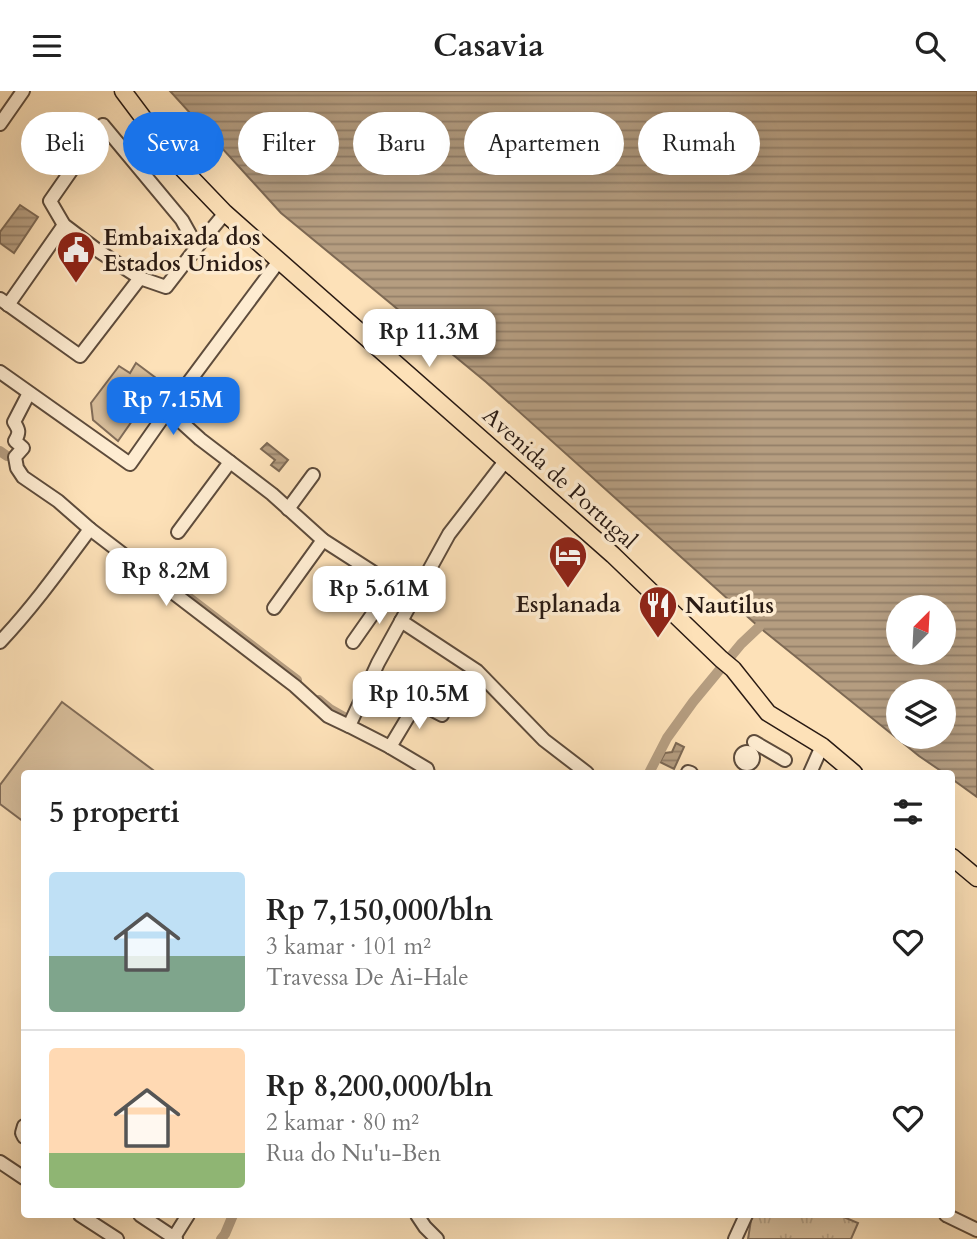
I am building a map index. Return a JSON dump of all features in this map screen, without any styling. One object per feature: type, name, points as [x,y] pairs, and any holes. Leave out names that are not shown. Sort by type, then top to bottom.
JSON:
[{"type":"main road","name":"Avenida de Portugal","points":[[123,91],[177,163],[225,213],[613,555],[727,664],[768,713],[822,746],[850,770]]},
{"type":"main road","points":[[955,860],[977,879]]},
{"type":"street","points":[[0,124],[23,91]]},
{"type":"street","points":[[197,247],[182,220],[103,125],[50,201],[64,225],[97,250],[140,278],[166,287],[225,213]]},
{"type":"street","points":[[64,225],[4,302],[80,356],[140,278]]},
{"type":"street","points":[[0,372],[130,464],[279,261]]},
{"type":"street","points":[[29,393],[14,422],[19,428],[15,441],[23,448],[15,457],[17,468],[23,477],[58,501],[90,529],[295,686],[322,711],[427,770]]},
{"type":"street","points":[[168,410],[272,494],[323,540],[393,585],[353,642]]},
{"type":"street","points":[[349,726],[378,663],[449,534],[506,460]]},
{"type":"street","points":[[178,532],[230,462]]},
{"type":"street","points":[[288,509],[313,475]]},
{"type":"street","points":[[0,642],[36,603],[90,529]]},
{"type":"street","points":[[274,608],[323,540]]},
{"type":"street","points":[[401,621],[477,671],[544,740],[583,770]]},
{"type":"street","points":[[390,747],[417,702],[442,715]]},
{"type":"street","points":[[754,742],[785,760]]},
{"type":"street","points":[[811,770],[822,746]]},
{"type":"street","points":[[0,1162],[21,1176]]},
{"type":"street","points":[[85,1218],[117,1239]]},
{"type":"street","points":[[144,1218],[174,1238],[186,1218]]},
{"type":"street","points":[[419,1218],[436,1239]]},
{"type":"street","points":[[735,1239],[745,1218]]},
{"type":"street","points":[[952,1218],[977,1230]]},
{"type":"green space","points":[[136,363],[160,381],[118,441],[93,420],[91,403],[119,366],[130,373]]},
{"type":"green space","points":[[62,702],[153,770],[21,770],[21,820],[0,804],[0,785]]},
{"type":"green space","points":[[846,1218],[858,1223],[851,1239],[748,1239],[751,1220]]},
{"type":"shaded area","points":[[170,91],[977,91],[977,797],[955,781],[955,770],[940,770],[910,749],[956,749],[956,679],[886,679],[886,729],[759,627],[486,382],[281,213],[246,175],[339,175],[339,112],[238,112],[238,166],[224,150],[224,112],[189,112]]},
{"type":"shaded area","points":[[20,205],[38,217],[14,253],[0,243],[0,232]]},
{"type":"shaded area","points":[[267,443],[288,460],[279,471],[271,465],[275,460],[261,449]]},
{"type":"shaded area","points":[[676,743],[684,747],[674,769],[660,762],[665,753],[672,752]]},
{"type":"waterway","points":[[0,451],[7,456]]},
{"type":"waterway","points":[[179,590],[297,680]]},
{"type":"waterway","points":[[651,770],[667,738],[693,702],[741,644],[759,627]]},
{"type":"waterway","points":[[319,700],[353,722]]},
{"type":"waterway","points":[[221,1239],[232,1218]]},
{"type":"place","name":"Embaixada dos Estados Unidos","points":[[76,284]]},
{"type":"place","name":"Esplanada","points":[[568,589]]},
{"type":"place","name":"Nautilus","points":[[658,639]]}]
